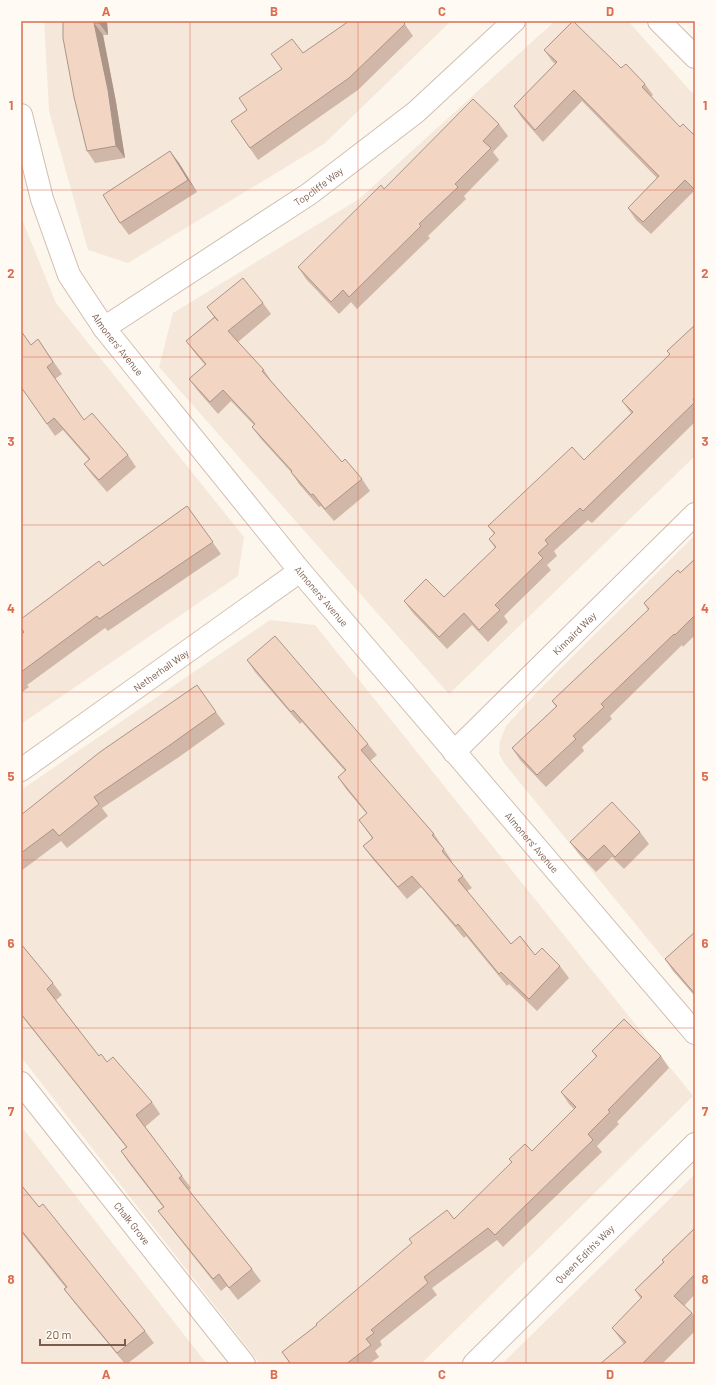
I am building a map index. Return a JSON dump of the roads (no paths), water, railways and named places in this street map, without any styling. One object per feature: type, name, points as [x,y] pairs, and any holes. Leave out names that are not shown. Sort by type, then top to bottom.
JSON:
[{"type":"street","name":"Topcliffe Way","points":[[104,328],[309,194],[416,112],[514,21]]},
{"type":"street","points":[[659,21],[695,57]]},
{"type":"street","name":"Almoners' Avenue","points":[[21,115],[42,199],[69,275],[104,328],[300,571],[695,1033]]},
{"type":"street","name":"Kinnaird Way","points":[[454,752],[695,514]]},
{"type":"street","name":"Netherhall Way","points":[[21,770],[300,571]]},
{"type":"street","name":"Chalk Grove","points":[[21,1083],[244,1364]]},
{"type":"street","name":"Queen Edith's Way","points":[[474,1364],[695,1144]]}]
